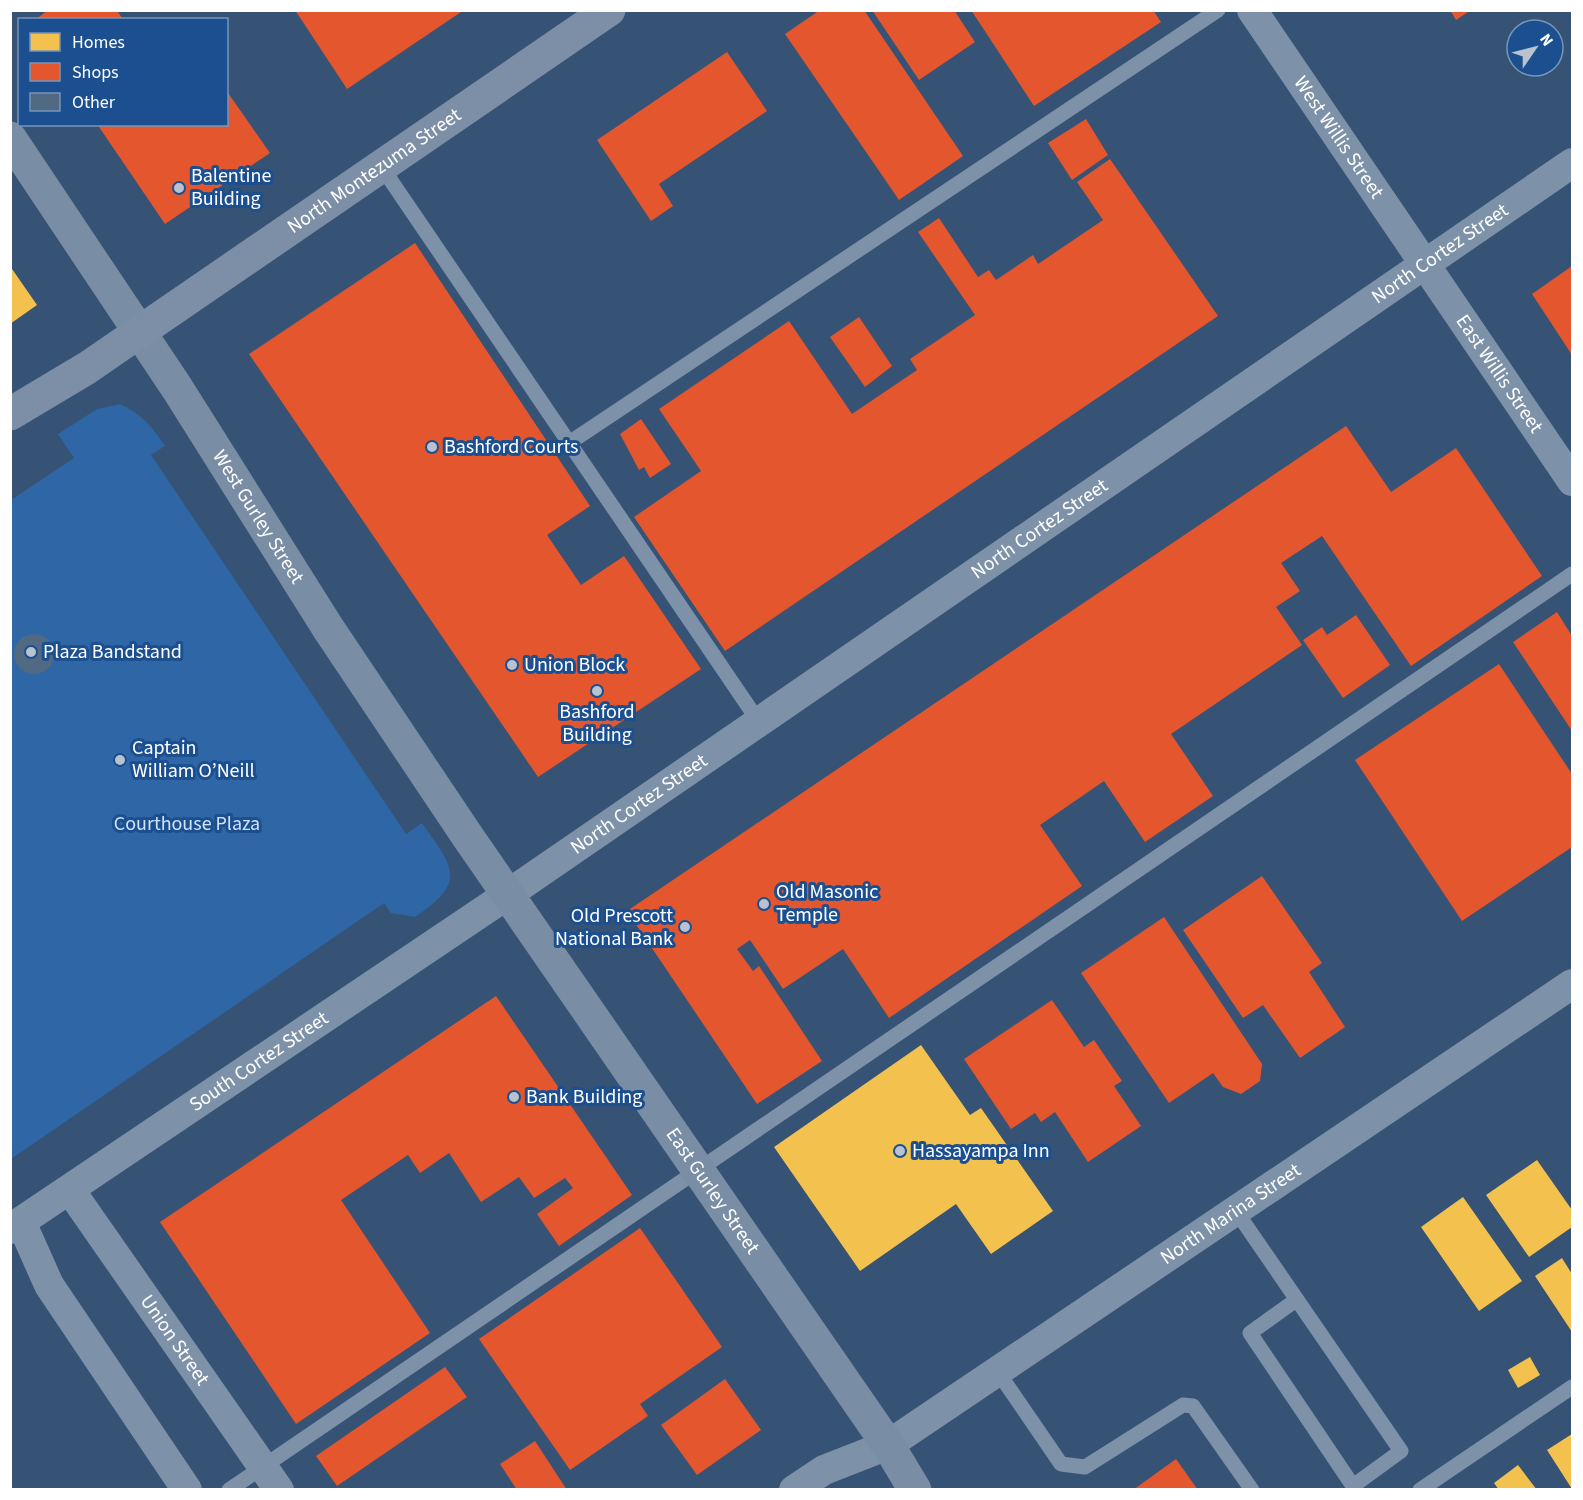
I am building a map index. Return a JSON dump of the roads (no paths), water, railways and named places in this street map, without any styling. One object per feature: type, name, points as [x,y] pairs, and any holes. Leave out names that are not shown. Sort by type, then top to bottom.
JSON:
[{"type":"main road","name":"North Montezuma Street","points":[[10,414],[87,368],[609,10]]},
{"type":"main road","name":"West Gurley Street","points":[[10,138],[140,332],[327,628],[507,896]]},
{"type":"main road","name":"East Gurley Street","points":[[507,896],[888,1445],[915,1490]]},
{"type":"street","name":"West Willis Street","points":[[1252,10],[1426,264]]},
{"type":"street","name":"North Cortez Street","points":[[507,896],[1572,163]]},
{"type":"street","name":"East Willis Street","points":[[1426,264],[1572,481]]},
{"type":"street","name":"South Cortez Street","points":[[16,1226],[507,896]]},
{"type":"street","name":"North Marina Street","points":[[794,1490],[824,1470],[888,1445],[1572,984]]},
{"type":"street","name":"Union Street","points":[[70,1190],[271,1478]]},
{"type":"street","points":[[16,1226],[49,1285],[187,1490]]},
{"type":"lane","points":[[569,443],[1218,10]]},
{"type":"lane","points":[[381,165],[759,722]]},
{"type":"lane","points":[[229,1490],[271,1478],[458,1332],[1572,574]]},
{"type":"lane","points":[[1236,1211],[1401,1451],[1353,1486],[1250,1333],[1296,1300]]},
{"type":"lane","points":[[998,1372],[1062,1464],[1084,1467],[1183,1405],[1193,1406],[1252,1490]]},
{"type":"lane","points":[[1420,1490],[1572,1387]]},
{"type":"place","name":"Balentine Building","points":[[179,188]]},
{"type":"place","name":"Bashford Courts","points":[[432,447]]},
{"type":"place","name":"Plaza Bandstand","points":[[31,652]]},
{"type":"place","name":"Union Block","points":[[512,665]]},
{"type":"place","name":"Bashford Building","points":[[597,691]]},
{"type":"place","name":"Captain William O’Neill","points":[[120,760]]},
{"type":"place","name":"Old Masonic Temple","points":[[764,904]]},
{"type":"place","name":"Old Prescott National Bank","points":[[685,927]]},
{"type":"place","name":"Bank Building","points":[[514,1097]]},
{"type":"place","name":"Hassayampa Inn","points":[[900,1151]]},
{"type":"park label","name":"Courthouse Plaza","points":[[187,824]]}]
